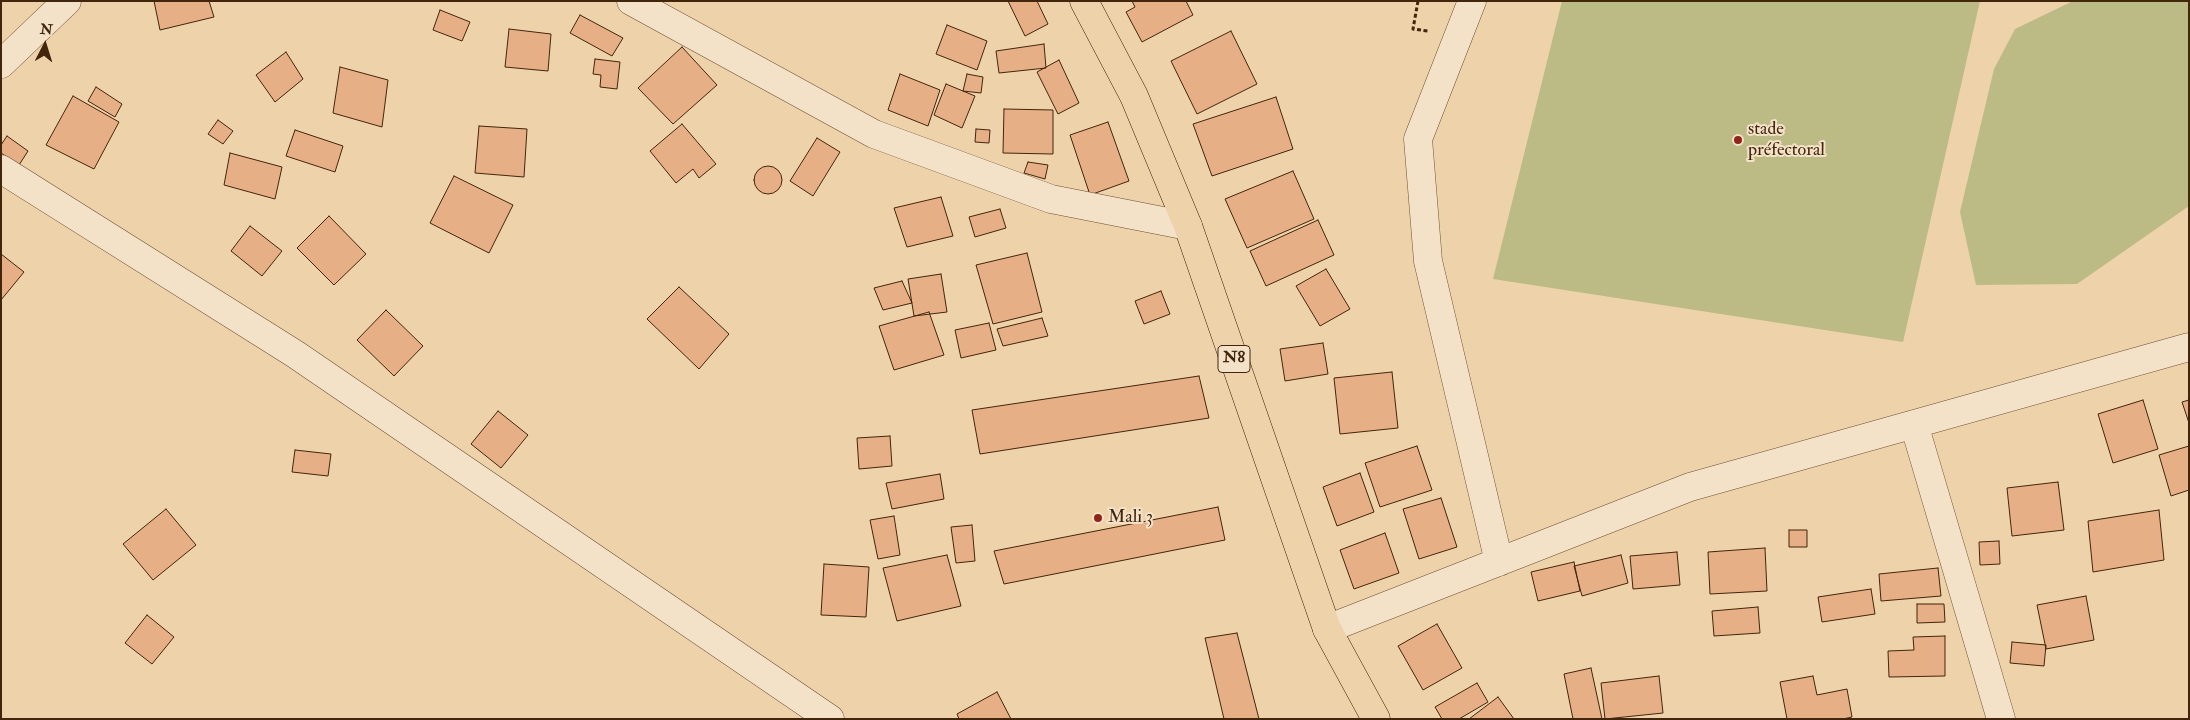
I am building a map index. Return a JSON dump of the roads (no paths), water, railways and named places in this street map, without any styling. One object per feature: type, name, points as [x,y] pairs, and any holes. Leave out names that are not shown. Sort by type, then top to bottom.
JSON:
[{"type":"main road","name":"N8","points":[[1084,1],[1134,96],[1188,226],[1327,629],[1376,719]]},
{"type":"street","points":[[1,64],[67,1]]},
{"type":"street","points":[[631,1],[874,134],[1051,199],[1188,226]]},
{"type":"street","points":[[1472,1],[1418,139],[1428,261],[1499,562]]},
{"type":"street","points":[[1,169],[295,354],[830,719]]},
{"type":"street","points":[[1327,629],[1690,487],[2189,346]]},
{"type":"street","points":[[1914,424],[2002,719]]},
{"type":"place","name":"stade préfectoral","points":[[1738,140]]},
{"type":"place","name":"Mali 3","points":[[1098,518]]}]
